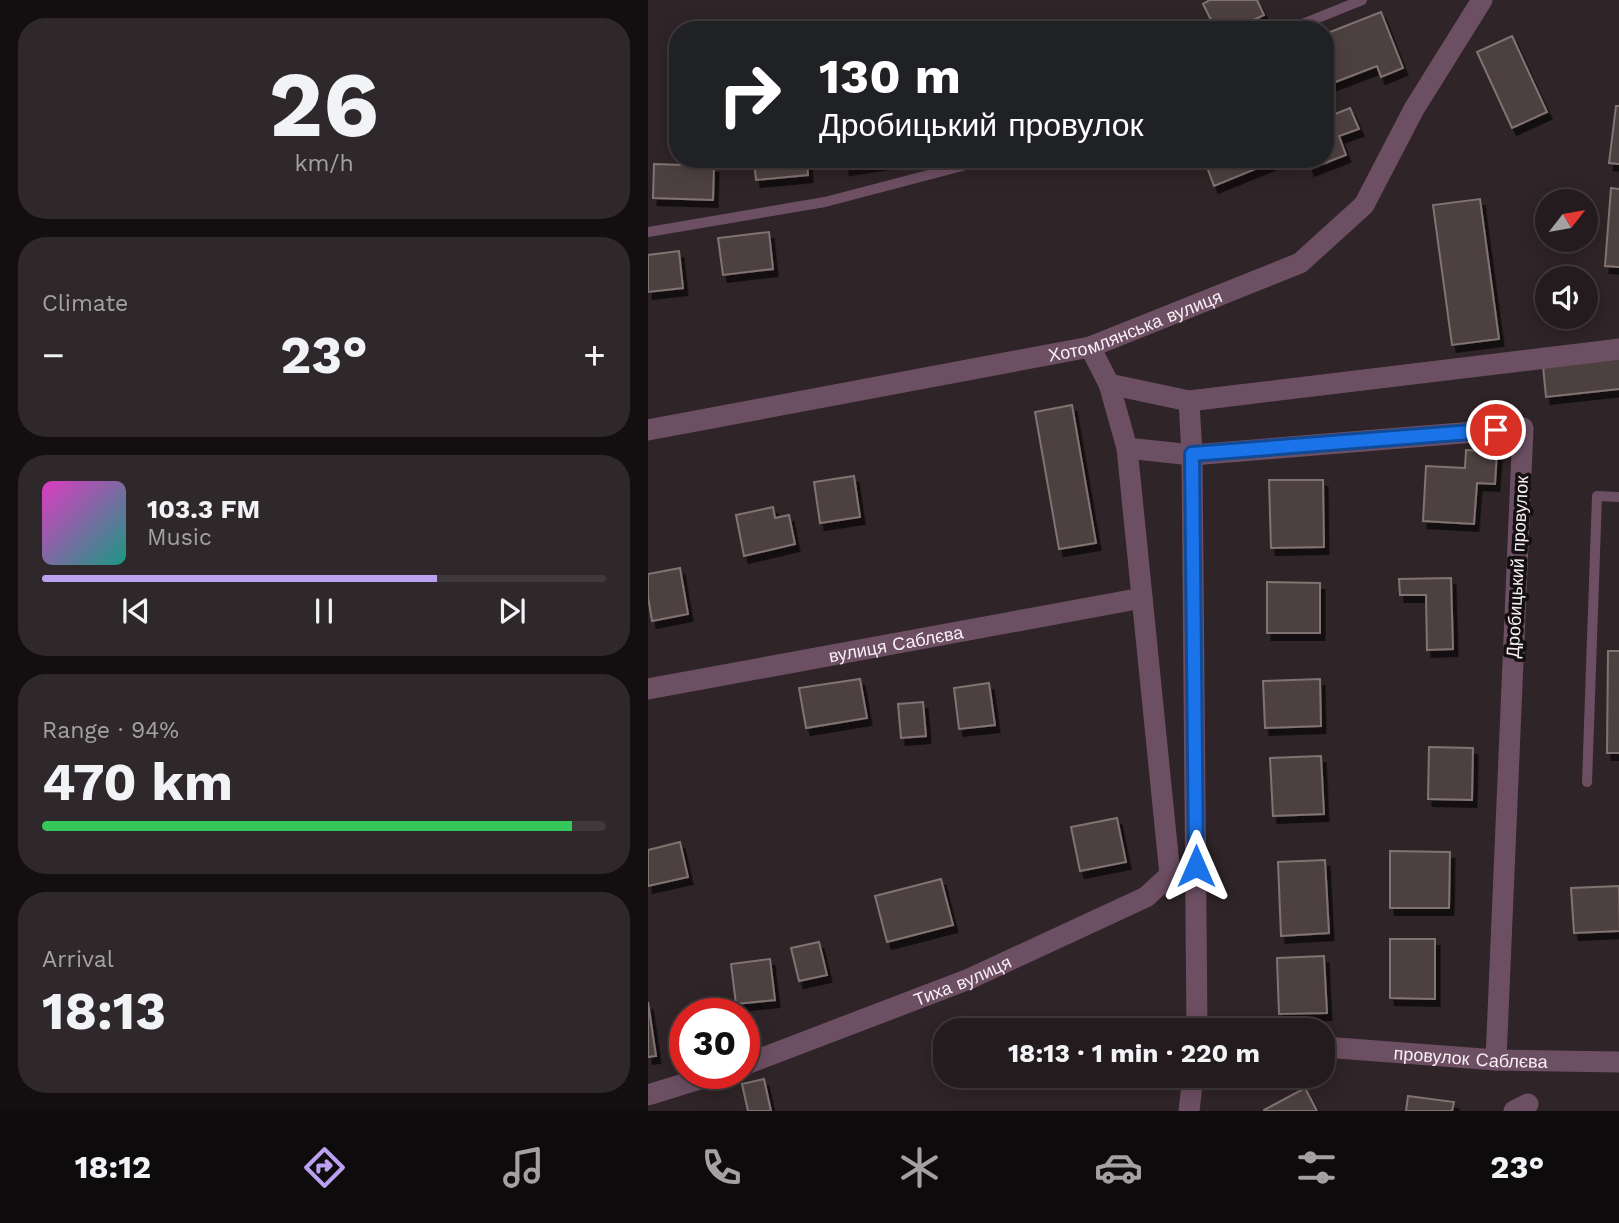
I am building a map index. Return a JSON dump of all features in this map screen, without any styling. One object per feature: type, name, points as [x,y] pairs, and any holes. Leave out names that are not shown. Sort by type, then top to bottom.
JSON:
[{"type":"street","name":"Хотомлянська вулиця","points":[[648,430],[1090,347],[1300,263],[1364,205],[1414,109],[1482,0]]},
{"type":"street","points":[[1090,347],[1109,384],[1127,448],[1142,597]]},
{"type":"street","points":[[1109,384],[1189,401],[1619,349]]},
{"type":"street","points":[[1189,401],[1192,454],[1197,1018]]},
{"type":"street","name":"Дробицький провулок","points":[[1127,448],[1192,454],[1523,428],[1496,1060]]},
{"type":"street","name":"вулиця Саблєва","points":[[648,689],[1142,597]]},
{"type":"street","name":"Тиха вулиця","points":[[760,1059],[969,979],[1146,897],[1170,875],[1142,597]]},
{"type":"street","name":"провулок Саблєва","points":[[1335,1048],[1496,1060],[1619,1062]]},
{"type":"street","points":[[648,1095],[669,1088]]},
{"type":"street","points":[[1189,1111],[1192,1088]]},
{"type":"lane","points":[[1310,21],[1362,0]]},
{"type":"lane","points":[[648,232],[825,201],[948,168]]},
{"type":"lane","points":[[1588,782],[1597,496],[1619,497]]},
{"type":"building","points":[[1210,0],[1257,0],[1264,15],[1252,21],[1212,21],[1203,4]]},
{"type":"building","points":[[1381,12],[1403,68],[1381,77],[1377,66],[1334,83],[1334,30]]},
{"type":"building","points":[[1512,36],[1547,112],[1512,128],[1477,52]]},
{"type":"building","points":[[1616,106],[1620,106],[1620,164],[1609,163]]},
{"type":"building","points":[[1350,108],[1359,129],[1339,136],[1346,155],[1334,160],[1334,114]]},
{"type":"building","points":[[654,164],[669,164],[669,168],[714,168],[713,200],[653,198]]},
{"type":"building","points":[[755,168],[808,168],[808,175],[756,180]]},
{"type":"building","points":[[1207,168],[1258,168],[1214,186]]},
{"type":"building","points":[[1611,188],[1620,189],[1620,267],[1605,266]]},
{"type":"building","points":[[1480,199],[1499,339],[1452,345],[1433,205]]},
{"type":"building","points":[[769,232],[773,269],[723,275],[718,238]]},
{"type":"building","points":[[679,251],[683,288],[648,292],[648,255]]},
{"type":"building","points":[[1620,358],[1620,389],[1546,397],[1543,366]]},
{"type":"building","points":[[1072,405],[1096,543],[1059,549],[1035,412]]},
{"type":"building","points":[[1466,450],[1497,452],[1495,484],[1477,483],[1474,524],[1423,521],[1426,466],[1465,468]]},
{"type":"building","points":[[854,476],[860,517],[820,523],[814,482]]},
{"type":"building","points":[[1269,480],[1323,480],[1324,547],[1271,548]]},
{"type":"building","points":[[773,507],[775,518],[789,515],[795,544],[744,556],[736,515]]},
{"type":"building","points":[[680,568],[688,614],[652,621],[648,574]]},
{"type":"building","points":[[1451,578],[1453,649],[1427,650],[1426,595],[1400,595],[1399,579]]},
{"type":"building","points":[[1267,582],[1320,583],[1320,633],[1267,633]]},
{"type":"building","points":[[1608,651],[1620,651],[1620,753],[1607,753]]},
{"type":"building","points":[[860,679],[867,718],[806,728],[799,688]]},
{"type":"building","points":[[1320,679],[1321,726],[1265,728],[1263,681]]},
{"type":"building","points":[[989,683],[995,725],[959,729],[954,688]]},
{"type":"building","points":[[923,702],[926,736],[901,738],[898,704]]},
{"type":"building","points":[[1429,747],[1473,748],[1472,800],[1428,799]]},
{"type":"building","points":[[1321,756],[1324,814],[1273,816],[1270,758]]},
{"type":"building","points":[[1117,818],[1126,862],[1080,871],[1071,827]]},
{"type":"building","points":[[680,842],[688,877],[648,886],[648,850]]},
{"type":"building","points":[[1390,851],[1450,852],[1449,908],[1390,908]]},
{"type":"building","points":[[1325,860],[1329,933],[1281,936],[1278,862]]},
{"type":"building","points":[[941,879],[953,925],[887,942],[875,896]]},
{"type":"building","points":[[1619,886],[1620,931],[1574,933],[1571,888]]},
{"type":"building","points":[[1390,939],[1435,939],[1435,999],[1390,998]]},
{"type":"building","points":[[819,942],[827,975],[799,981],[791,948]]},
{"type":"building","points":[[1324,956],[1327,1013],[1279,1014],[1277,958]]},
{"type":"building","points":[[770,959],[775,1000],[760,1002],[760,998],[735,998],[731,964]]},
{"type":"building","points":[[648,1002],[656,1056],[648,1057]]},
{"type":"building","points":[[764,1079],[771,1111],[748,1111],[743,1089],[760,1089],[760,1080]]},
{"type":"building","points":[[1305,1088],[1317,1111],[1264,1111]]},
{"type":"building","points":[[1408,1096],[1454,1102],[1452,1111],[1406,1111]]},
{"type":"route","points":[[1196,866],[1192,454],[1496,430]]}]
